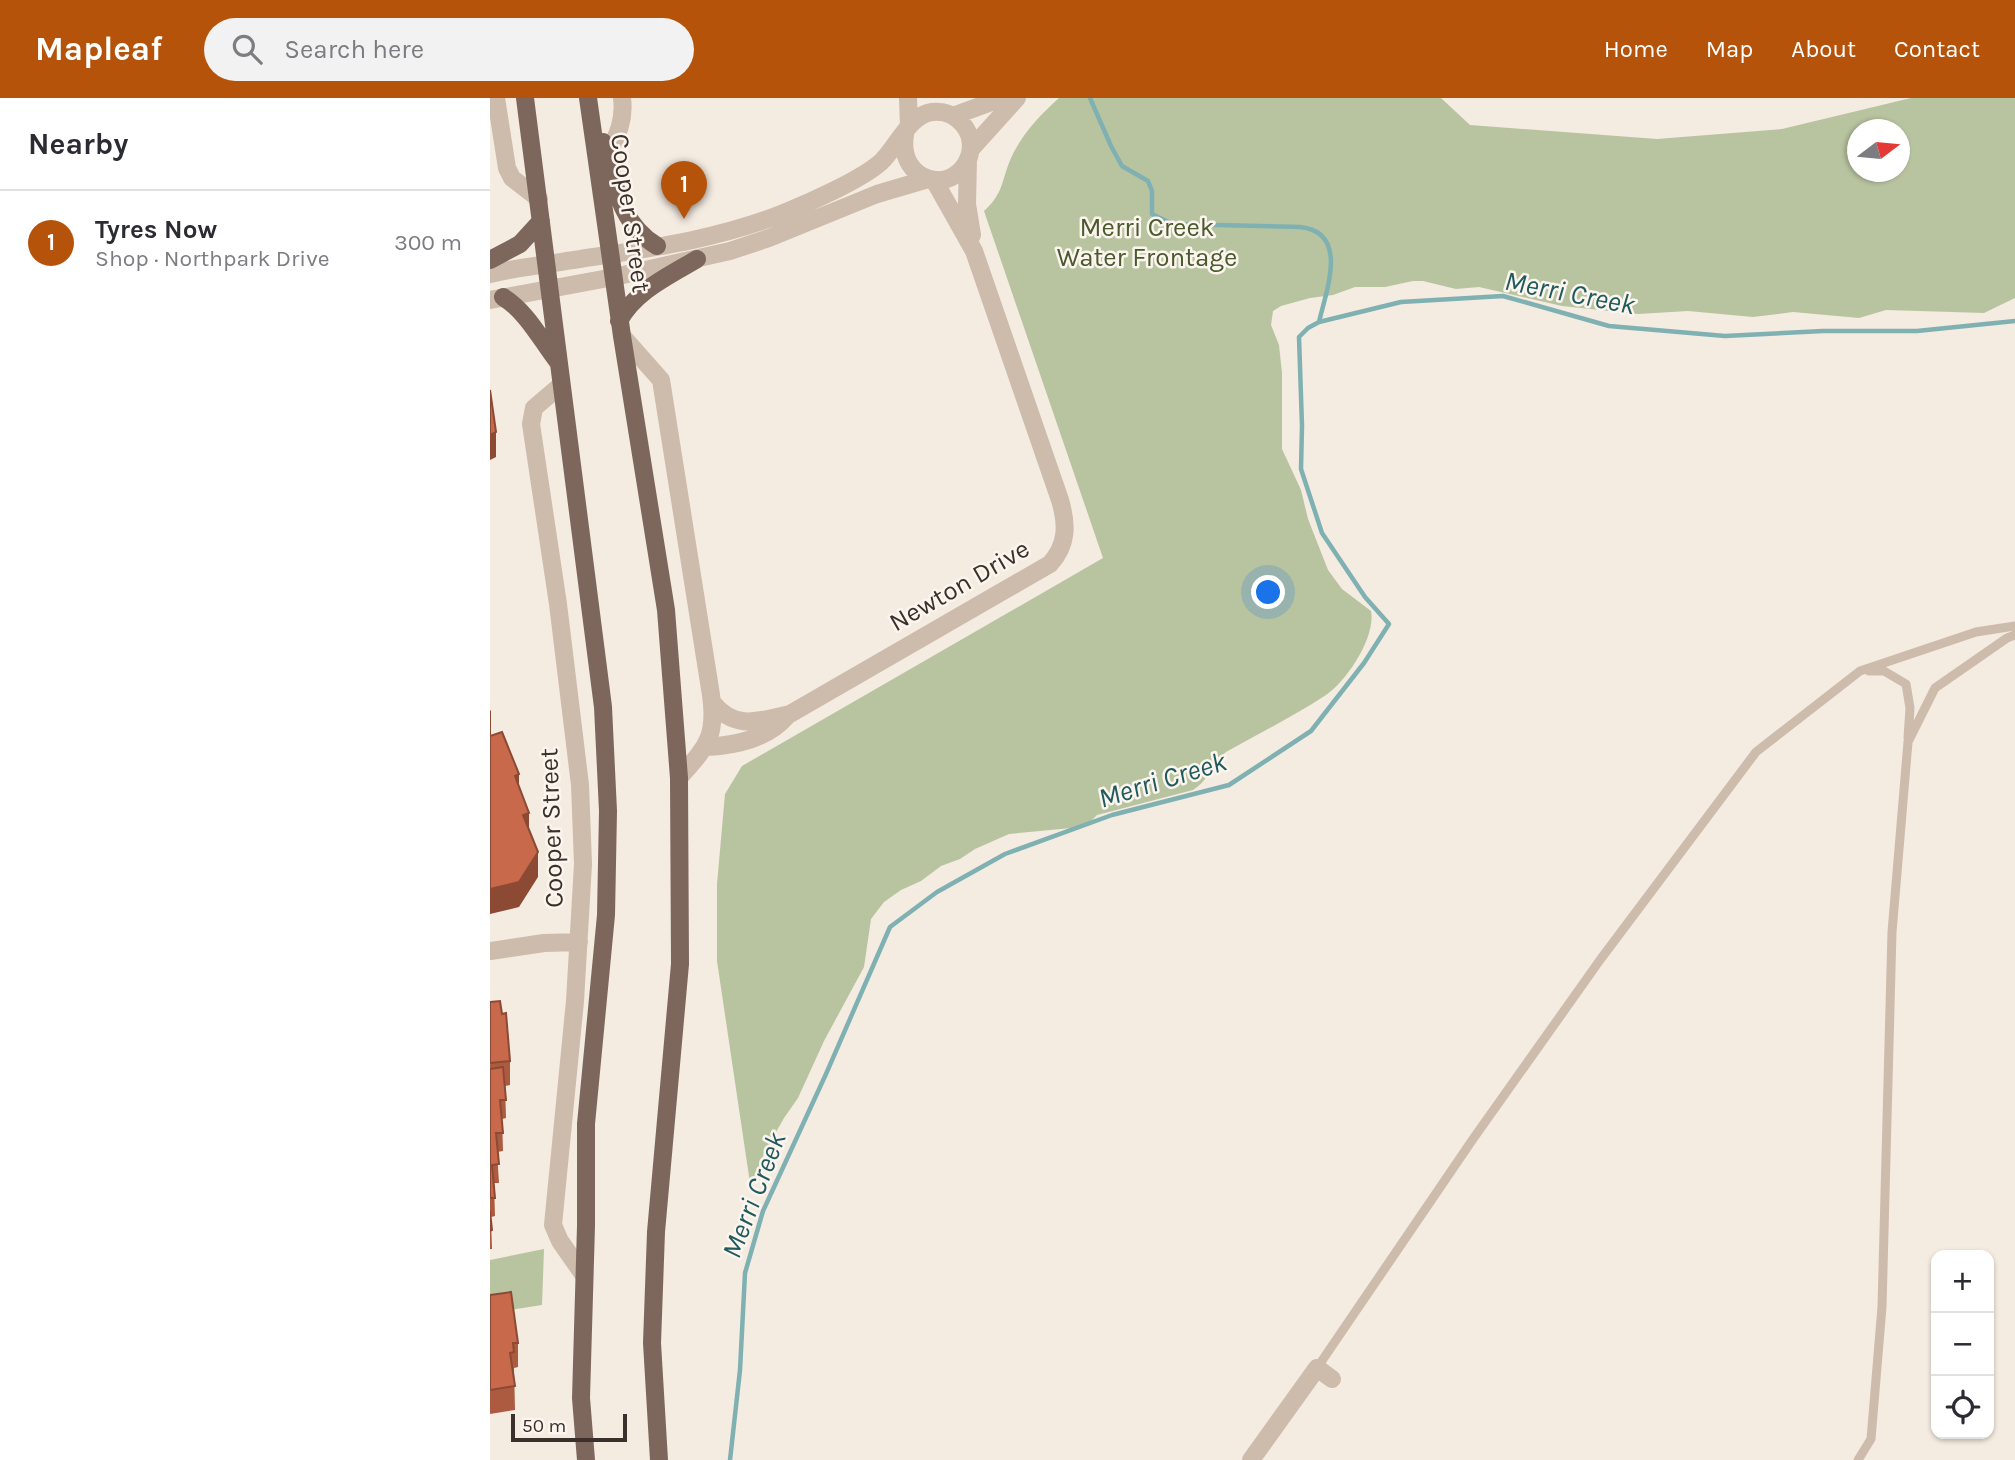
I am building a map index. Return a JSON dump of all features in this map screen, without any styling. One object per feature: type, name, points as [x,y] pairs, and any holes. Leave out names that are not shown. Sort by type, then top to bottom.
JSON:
[{"type":"main road","name":"Cooper Street","points":[[525,98],[603,707],[608,811],[606,915],[586,1124],[581,1398],[586,1460]]},
{"type":"main road","name":"Cooper Street","points":[[589,98],[621,329],[666,610],[679,778],[680,964],[656,1232],[652,1343],[659,1460]]},
{"type":"main road","points":[[589,98],[622,206],[631,225],[657,246]]},
{"type":"main road","points":[[490,260],[520,244],[541,221]]},
{"type":"main road","points":[[621,329],[630,304],[697,259]]},
{"type":"main road","points":[[497,298],[515,304],[524,313],[535,333],[558,362]]},
{"type":"street","points":[[496,98],[507,168],[512,178],[539,199]]},
{"type":"street","name":"Cooper Street","points":[[607,156],[621,127],[622,98]]},
{"type":"street","points":[[908,98],[907,130],[903,146],[910,167],[931,179]]},
{"type":"street","points":[[490,274],[718,234],[788,211],[866,173],[889,154],[907,130],[925,113],[1002,98]]},
{"type":"street","points":[[497,298],[549,290],[697,259],[769,238],[877,194],[954,175],[1017,98]]},
{"type":"street","points":[[945,109],[967,130],[969,154]]},
{"type":"street","name":"Newton Drive","points":[[707,747],[750,740],[772,730],[790,714],[1049,564],[1056,557],[1065,536],[1065,518],[974,251],[967,204],[969,154]]},
{"type":"street","name":"Newton Drive","points":[[931,179],[974,251]]},
{"type":"street","points":[[621,329],[661,380],[712,702],[713,720],[707,747],[679,778]]},
{"type":"street","name":"Cooper Street","points":[[561,385],[534,408],[531,424],[558,604],[580,785],[583,864],[579,942],[553,1225],[560,1241],[583,1274]]},
{"type":"street","name":"Newton Drive","points":[[712,702],[723,714],[737,721],[754,722],[790,714]]},
{"type":"street","points":[[490,951],[544,943],[579,942]]},
{"type":"street","points":[[1251,1460],[1317,1368],[1332,1379]]},
{"type":"lane","points":[[1317,1368],[1481,1127],[1600,960],[1756,752],[1860,671],[1976,632],[2015,626]]},
{"type":"lane","points":[[1908,742],[1935,688],[2015,635]]},
{"type":"lane","points":[[1858,1460],[1871,1440],[1882,1307],[1892,932],[1910,708],[1906,684],[1884,671],[1860,671]]},
{"type":"green space","name":"Merri Creek Water Frontage","points":[[1059,98],[1441,98],[1470,125],[1657,139],[1782,129],[1911,98],[2015,98],[2015,298],[1984,313],[1886,310],[1859,318],[1793,312],[1753,317],[1688,311],[1638,314],[1562,306],[1479,287],[1456,289],[1413,281],[1385,287],[1355,287],[1333,295],[1281,306],[1273,311],[1271,325],[1279,345],[1282,373],[1282,449],[1301,490],[1308,519],[1328,570],[1342,589],[1371,611],[1369,633],[1358,658],[1343,680],[1326,695],[1226,752],[1203,782],[1193,790],[1097,815],[1082,827],[1009,834],[941,866],[884,902],[871,919],[864,967],[824,1041],[798,1098],[764,1153],[757,1173],[750,1183],[717,961],[717,884],[725,794],[742,766],[1103,558],[984,211],[999,192],[1011,158],[1032,126]]},
{"type":"green space","points":[[544,1249],[542,1305],[490,1313],[490,1260]]},
{"type":"building","points":[[490,390],[496,432],[490,435]]},
{"type":"building","points":[[502,732],[519,774],[515,776],[529,813],[523,815],[538,852],[519,882],[490,889],[490,736]]},
{"type":"building","points":[[500,1001],[502,1014],[506,1013],[510,1061],[490,1063],[490,1002]]},
{"type":"building","points":[[503,1067],[506,1100],[500,1100],[503,1133],[496,1133],[499,1164],[492,1165],[495,1198],[490,1198],[490,1069]]},
{"type":"building","points":[[511,1292],[518,1343],[513,1343],[514,1352],[510,1353],[515,1386],[490,1390],[490,1295]]},
{"type":"waterway","points":[[1090,98],[1122,166],[1148,181],[1152,191],[1152,214],[1172,224],[1300,227],[1315,231],[1325,240],[1330,251],[1331,265],[1319,322]]},
{"type":"waterway","name":"Merri Creek","points":[[730,1460],[740,1370],[745,1273],[763,1211],[890,927],[937,892],[1005,854],[1112,815],[1229,785],[1311,731],[1364,663],[1389,624],[1365,597],[1322,533],[1301,469],[1299,337],[1308,328],[1319,322],[1401,302],[1503,296],[1609,326],[1725,336],[1823,331],[1917,331],[2015,321]]},
{"type":"place","name":"Tyres Now","points":[[684,219]]}]
